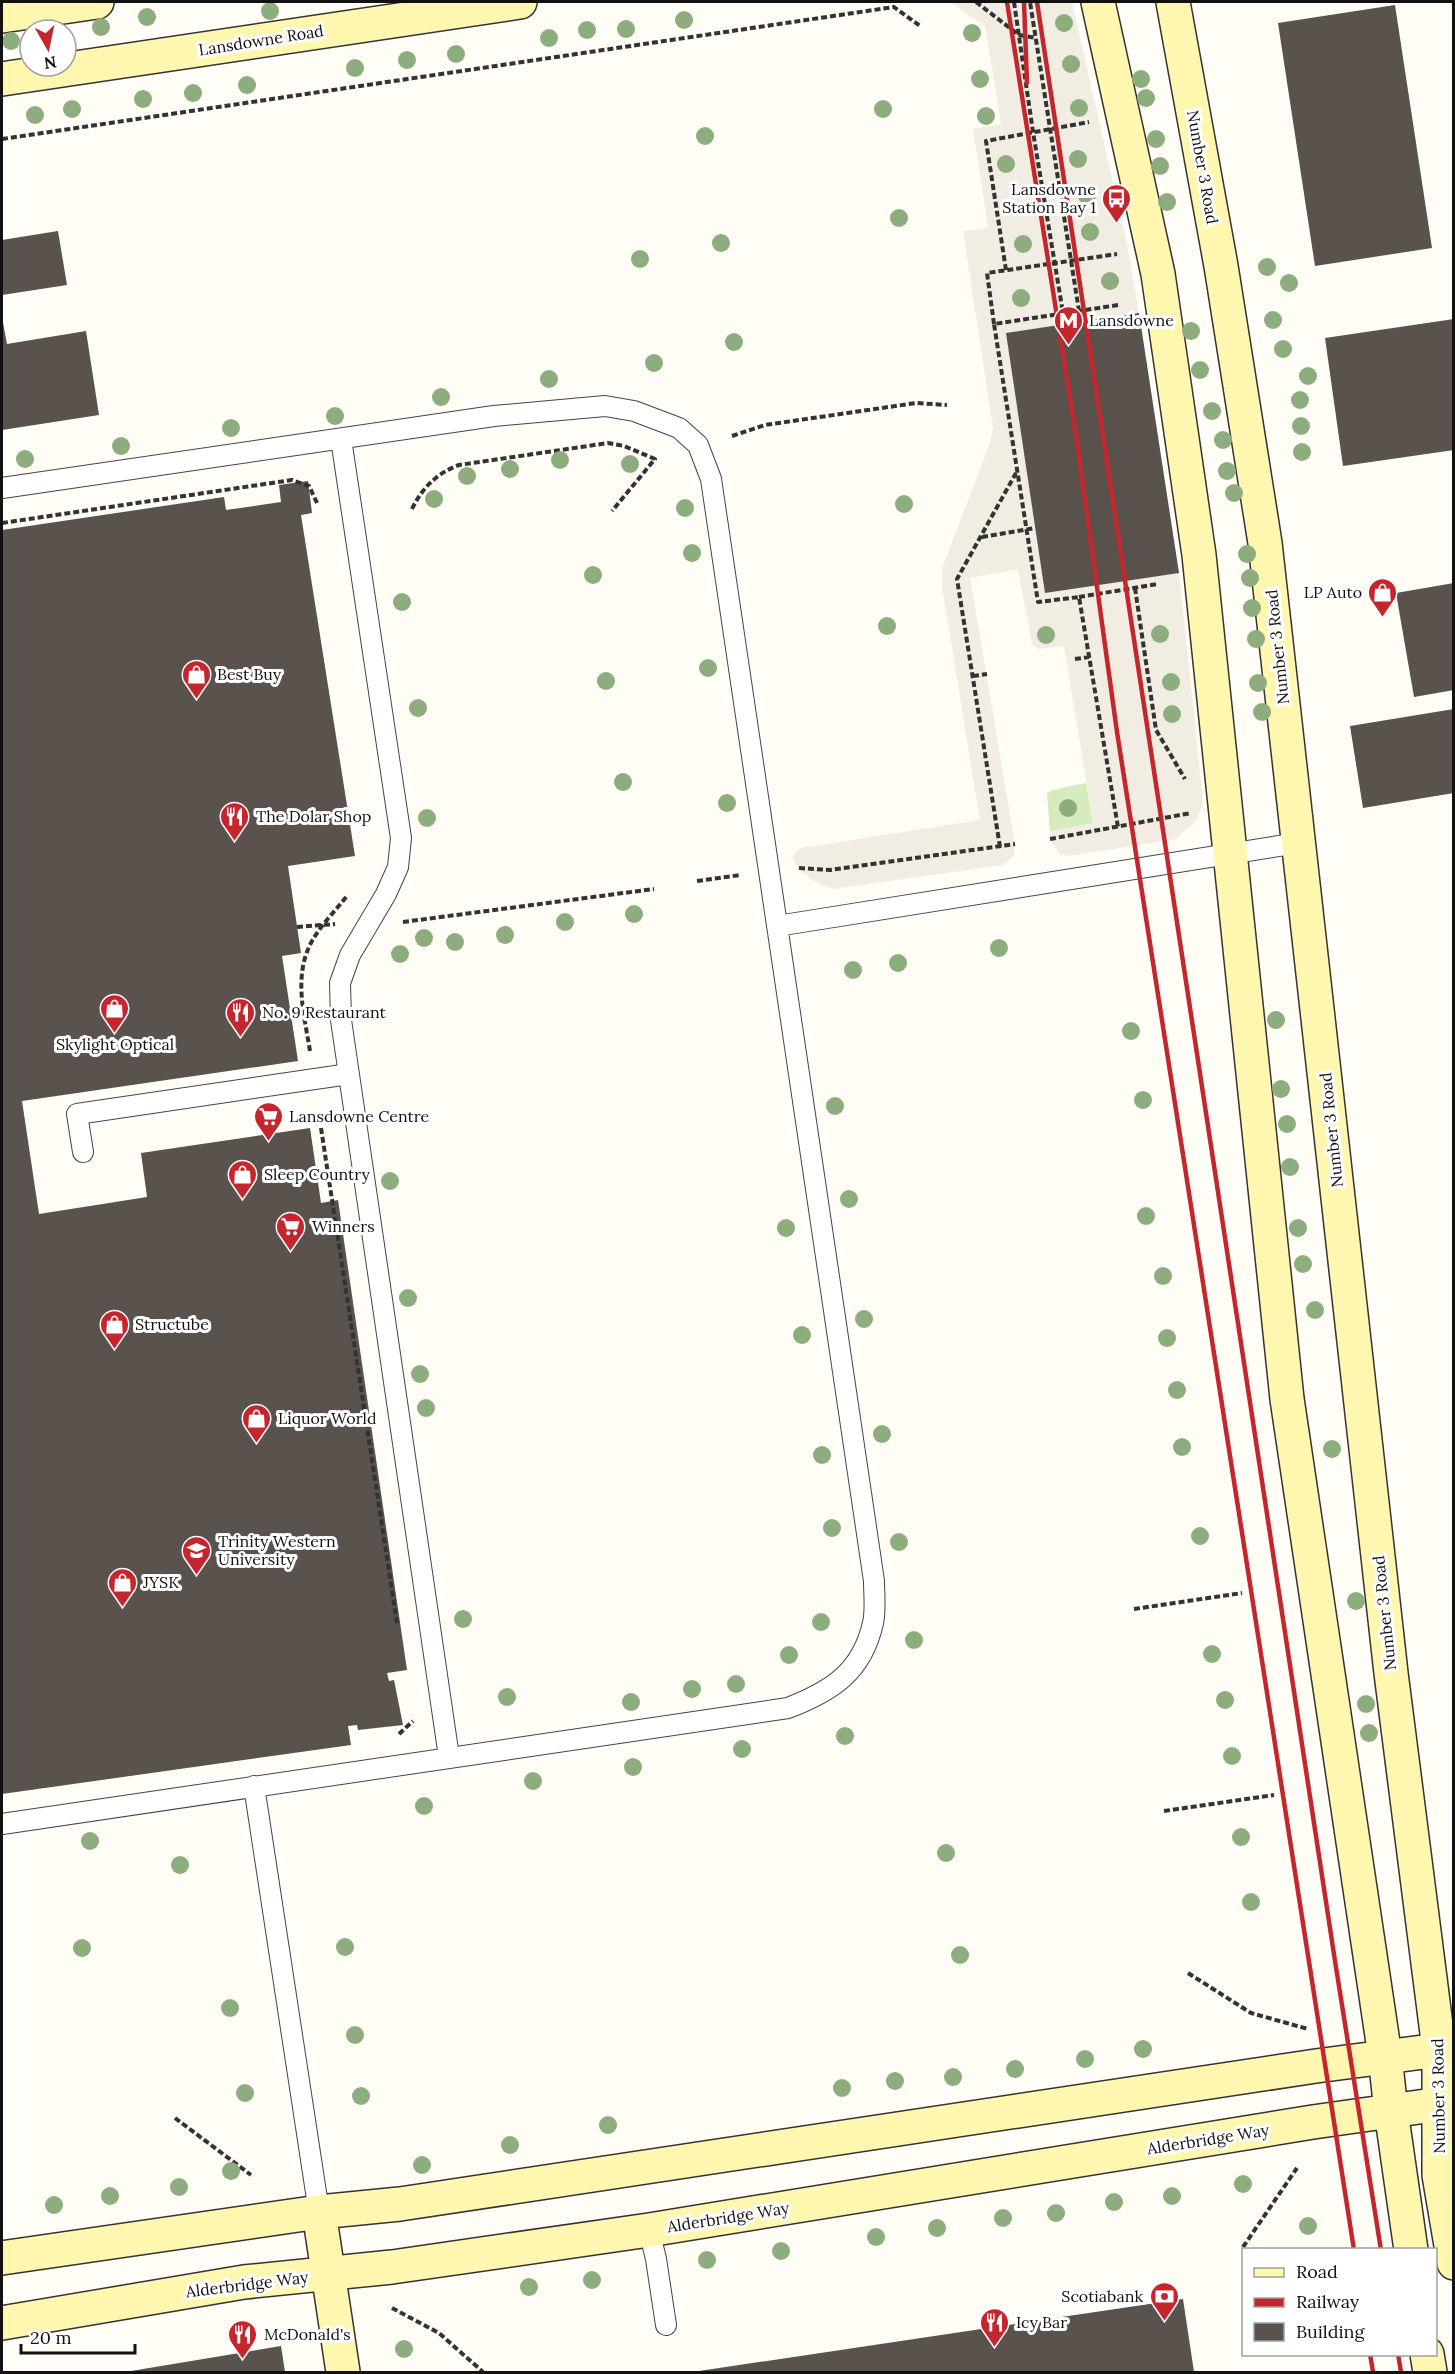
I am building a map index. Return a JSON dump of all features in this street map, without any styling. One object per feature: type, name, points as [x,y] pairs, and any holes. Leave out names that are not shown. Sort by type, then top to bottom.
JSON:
[{"type":"main road","points":[[2,15],[97,2]]},
{"type":"main road","name":"Lansdowne Road","points":[[2,79],[520,2]]},
{"type":"main road","points":[[1098,2],[1158,274],[1199,555],[1287,1399],[1385,2056],[1390,2110],[1411,2248]]},
{"type":"main road","name":"Number 3 Road","points":[[1173,2],[1221,266],[1265,543],[1391,1673],[1447,2048],[1446,2104],[1439,2175],[1454,2263]]},
{"type":"main road","points":[[2,2258],[319,2212],[400,2204],[1447,2048]]},
{"type":"main road","name":"Alderbridge Way","points":[[2,2323],[244,2282],[392,2267],[649,2230],[1390,2110],[1446,2104]]},
{"type":"main road","points":[[319,2212],[343,2373]]},
{"type":"main road","points":[[1427,2356],[1430,2373]]},
{"type":"lane","points":[[2,488],[494,416],[605,406],[634,411],[679,428],[698,445],[711,479],[874,1581],[873,1622],[861,1656],[840,1682],[812,1699],[788,1708],[2,1824]]},
{"type":"lane","points":[[341,439],[401,838],[398,867],[386,894],[350,955],[340,982],[341,1020],[449,1757]]},
{"type":"lane","points":[[777,926],[1298,843]]},
{"type":"lane","points":[[82,1152],[77,1114],[349,1074]]},
{"type":"lane","points":[[254,1786],[319,2212]]},
{"type":"lane","points":[[649,2230],[666,2325]]},
{"type":"path","points":[[976,2],[1019,36],[1036,38]]},
{"type":"path","points":[[1014,2],[1063,313],[1072,323],[1079,311],[1030,2]]},
{"type":"path","points":[[2,139],[894,7],[920,26]]},
{"type":"path","points":[[1006,270],[986,141],[1093,122]]},
{"type":"path","points":[[1120,254],[987,273],[1025,530],[1038,602],[1158,584]]},
{"type":"path","points":[[994,324],[1118,305]]},
{"type":"path","points":[[732,436],[765,425],[916,403],[947,405]]},
{"type":"path","points":[[412,509],[419,495],[434,479],[443,471],[459,465],[608,444],[624,446],[655,459],[612,511]]},
{"type":"path","points":[[1000,847],[957,579],[1017,472]]},
{"type":"path","points":[[2,523],[292,480],[309,486],[318,502],[319,512]]},
{"type":"path","points":[[981,537],[1035,528]]},
{"type":"path","points":[[1135,588],[1156,730],[1185,780]]},
{"type":"path","points":[[1079,597],[1118,827]]},
{"type":"path","points":[[1075,659],[1090,656]]},
{"type":"path","points":[[973,676],[987,674]]},
{"type":"path","points":[[1050,839],[1194,812]]},
{"type":"path","points":[[798,868],[830,870],[1015,844]]},
{"type":"path","points":[[698,881],[745,875]]},
{"type":"path","points":[[297,927],[412,922],[654,889]]},
{"type":"path","points":[[311,1061],[301,989],[302,965],[312,940],[352,891]]},
{"type":"path","points":[[321,1128],[393,1608],[399,1631]]},
{"type":"path","points":[[1134,1609],[1242,1593]]},
{"type":"path","points":[[397,1736],[412,1723],[414,1716]]},
{"type":"path","points":[[1164,1811],[1274,1795]]},
{"type":"path","points":[[1188,1973],[1251,2013],[1311,2030]]},
{"type":"path","points":[[175,2118],[250,2175]]},
{"type":"path","points":[[1243,2247],[1297,2168]]},
{"type":"path","points":[[392,2308],[439,2333],[483,2373]]},
{"type":"green space","points":[[1086,783],[1093,824],[1050,831],[1047,794],[1052,790]]},
{"type":"shaded area","points":[[950,2],[1072,2],[1127,244],[1139,313],[1179,573],[1203,802],[1197,820],[1176,839],[1069,856],[1060,854],[1050,839],[1050,831],[1093,823],[1064,646],[1038,649],[1032,644],[1018,569],[970,578],[1015,844],[1014,855],[1003,865],[833,889],[814,881],[798,868],[793,858],[797,851],[801,848],[980,820],[942,586],[943,566],[990,443],[993,427],[963,231],[985,229],[988,226],[973,129],[1001,124],[985,26]],"holes":[[[1098,319],[1119,457],[1045,327]]]},
{"type":"building","points":[[1395,5],[1432,248],[1315,266],[1278,23]]},
{"type":"building","points":[[58,231],[67,285],[2,295],[2,240]]},
{"type":"building","points":[[1139,313],[1179,573],[1045,593],[1006,333]]},
{"type":"building","points":[[2,317],[7,344],[86,331],[99,415],[2,430]]},
{"type":"building","points":[[1454,319],[1454,450],[1343,466],[1325,338]]},
{"type":"building","name":"Lansdowne Centre","points":[[308,481],[312,513],[301,515],[355,856],[288,866],[301,953],[282,956],[298,1061],[22,1101],[39,1214],[147,1197],[141,1153],[310,1128],[321,1203],[338,1200],[407,1670],[387,1673],[389,1681],[394,1680],[403,1725],[358,1730],[357,1725],[348,1726],[351,1745],[2,1794],[2,530],[224,497],[226,510],[281,502],[279,485]]},
{"type":"building","points":[[1454,583],[1454,690],[1414,697],[1396,593]]},
{"type":"building","points":[[1454,709],[1454,793],[1363,808],[1350,726]]},
{"type":"building","points":[[1183,2299],[1194,2372],[699,2372],[699,2371]]},
{"type":"building","name":"McDonald's","points":[[281,2346],[285,2372],[131,2372],[131,2371]]},
{"type":"railway","points":[[1007,2],[1077,442],[1117,732],[1354,2248]]},
{"type":"railway","points":[[1024,2],[1027,83]]},
{"type":"railway","points":[[1037,2],[1381,2248]]},
{"type":"railway","points":[[1370,2356],[1373,2372]]},
{"type":"railway","points":[[1398,2356],[1401,2372]]},
{"type":"place","name":"Lansdowne Station Bay 1","points":[[1117,224]]},
{"type":"place","name":"Lansdowne","points":[[1068,346]]},
{"type":"place","name":"LP Auto","points":[[1383,618]]},
{"type":"place","name":"Best Buy","points":[[196,700]]},
{"type":"place","name":"The Dolar Shop","points":[[235,842]]},
{"type":"place","name":"Skylight Optical","points":[[115,1034]]},
{"type":"place","name":"No. 9 Restaurant","points":[[241,1038]]},
{"type":"place","name":"Lansdowne Centre","points":[[268,1142]]},
{"type":"place","name":"Sleep Country","points":[[243,1200]]},
{"type":"place","name":"Winners","points":[[291,1252]]},
{"type":"place","name":"Structube","points":[[114,1350]]},
{"type":"place","name":"Liquor World","points":[[257,1444]]},
{"type":"place","name":"Trinity Western University","points":[[197,1576]]},
{"type":"place","name":"JYSK","points":[[122,1608]]},
{"type":"place","name":"Scotiabank","points":[[1164,2322]]},
{"type":"place","name":"Icy Bar","points":[[995,2348]]},
{"type":"place","name":"McDonald's","points":[[243,2360]]}]
